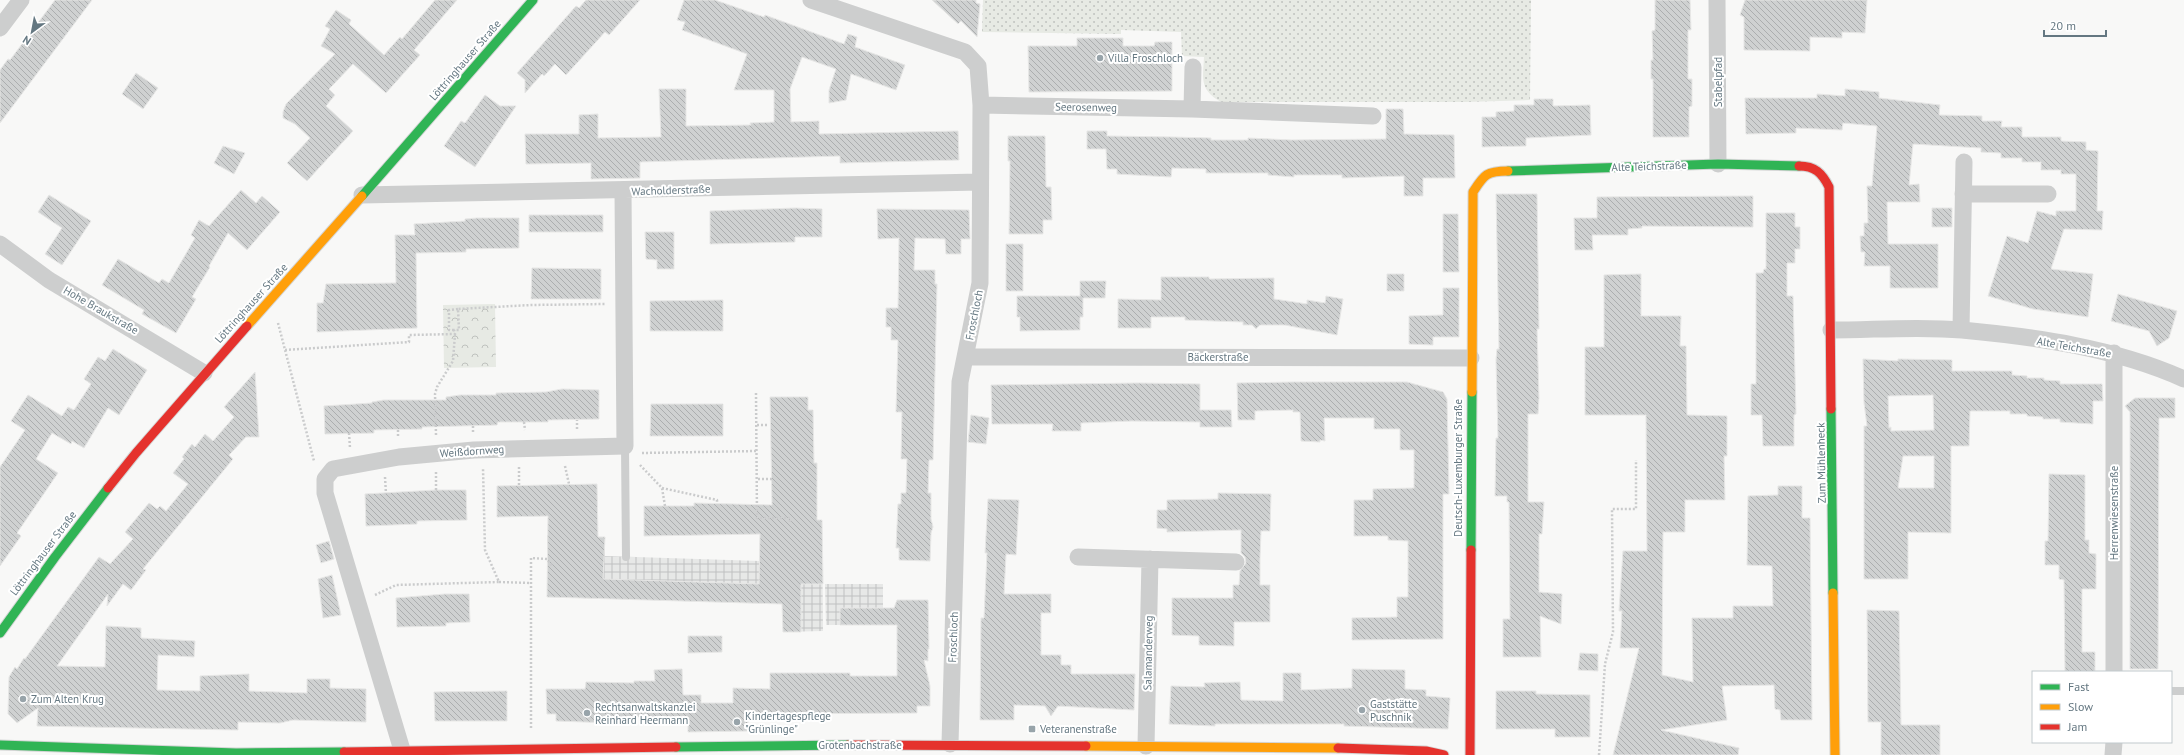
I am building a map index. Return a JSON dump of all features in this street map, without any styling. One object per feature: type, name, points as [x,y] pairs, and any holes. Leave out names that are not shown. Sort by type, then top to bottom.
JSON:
[{"type":"street","points":[[0,28],[21,0]]},
{"type":"street","name":"Löttringhauser Straße","points":[[0,633],[85,517],[136,453],[204,373],[534,0]]},
{"type":"street","name":"Froschloch","points":[[811,0],[965,52],[978,66],[981,105],[980,284],[960,382],[950,744]]},
{"type":"street","name":"Stabelpfad","points":[[1717,0],[1718,164]]},
{"type":"street","points":[[1192,109],[1193,67]]},
{"type":"street","name":"Seerosenweg","points":[[981,105],[1192,109],[1373,116]]},
{"type":"street","points":[[1961,330],[1964,162]]},
{"type":"street","name":"Alte Teichstraße","points":[[1478,182],[1484,175],[1494,171],[1718,164],[1807,166],[1822,173]]},
{"type":"street","name":"Zum Mühlenheck","points":[[1822,173],[1829,187],[1830,202],[1836,755]]},
{"type":"street","name":"Wacholderstraße","points":[[362,195],[622,191],[980,182]]},
{"type":"street","name":"Deutsch-Luxemburger Straße","points":[[1470,755],[1472,201],[1473,192],[1478,182]]},
{"type":"street","points":[[622,191],[625,446]]},
{"type":"street","points":[[1963,194],[2048,194]]},
{"type":"street","name":"Hohe Braukstraße","points":[[0,244],[49,280],[204,373]]},
{"type":"street","name":"Alte Teichstraße","points":[[1831,330],[1961,330],[2076,345],[2142,361],[2184,379]]},
{"type":"street","name":"Herrenwiesenstraße","points":[[2114,353],[2114,671]]},
{"type":"street","name":"Bäckerstraße","points":[[966,357],[1471,358]]},
{"type":"street","name":"Weißdornweg","points":[[325,479],[333,469],[350,464],[436,453],[482,450],[625,446]]},
{"type":"street","points":[[325,479],[325,493],[402,750]]},
{"type":"street","points":[[1078,556],[1236,562]]},
{"type":"street","name":"Salamanderweg","points":[[1146,746],[1150,559]]},
{"type":"street","points":[[2113,755],[2114,743]]},
{"type":"street","name":"Grotenbachstraße","points":[[0,746],[236,754],[402,750],[445,752],[531,749],[830,750],[950,744],[1096,750],[1146,746],[1376,748],[1426,751],[1444,755]]},
{"type":"lane","points":[[625,446],[626,557]]},
{"type":"lane","points":[[2172,691],[2184,691]]},
{"type":"path","points":[[458,309],[459,330],[449,330],[449,310],[458,309],[531,305],[613,304]]},
{"type":"path","points":[[278,324],[314,461],[325,479]]},
{"type":"path","points":[[436,453],[435,394],[453,361],[454,330]]},
{"type":"path","points":[[285,350],[409,342],[409,334],[455,334]]},
{"type":"path","points":[[756,393],[758,518],[790,518],[790,524]]},
{"type":"path","points":[[757,425],[769,425]]},
{"type":"path","points":[[625,446],[640,453],[758,451]]},
{"type":"path","points":[[625,446],[662,488],[665,506]]},
{"type":"path","points":[[482,450],[485,550],[499,582]]},
{"type":"path","points":[[1599,755],[1605,664],[1613,632],[1612,509],[1636,508],[1636,460]]},
{"type":"path","points":[[758,479],[772,479]]},
{"type":"path","points":[[662,488],[717,500],[717,504]]},
{"type":"path","points":[[531,749],[531,558],[547,559],[552,566]]},
{"type":"path","points":[[358,603],[396,585],[499,582],[531,583]]},
{"type":"shaded area","points":[[822,520],[823,631],[783,632],[782,584],[759,584],[759,603],[547,597],[547,535],[605,537],[605,556],[760,561],[760,521]]},
{"type":"shaded area","points":[[825,584],[883,584],[883,625],[826,625]]},
{"type":"green space","points":[[983,0],[1531,0],[1530,100],[1466,102],[1221,102],[1209,93],[1204,83],[1204,57],[1182,56],[1181,32],[1121,30],[1121,34],[982,32]]},
{"type":"green space","points":[[495,304],[496,367],[444,368],[443,305]]},
{"type":"building","points":[[55,0],[92,0],[0,123],[0,70],[8,59],[10,60]]},
{"type":"building","points":[[435,0],[457,0],[414,50],[420,55],[386,93],[353,64],[329,89],[335,95],[326,106],[353,131],[307,181],[287,163],[310,138],[295,124],[283,118],[283,112],[286,104],[335,54],[321,46],[330,29],[325,26],[336,10],[351,20],[349,24],[384,55],[400,37],[402,39]]},
{"type":"building","points":[[586,0],[640,0],[609,35],[605,32],[566,75],[555,64],[544,76],[542,74],[525,93],[525,80],[517,73],[576,6],[579,8]]},
{"type":"building","points":[[684,0],[715,0],[764,17],[765,15],[844,44],[848,34],[857,37],[855,47],[905,65],[896,90],[851,74],[846,100],[829,103],[829,90],[836,69],[802,57],[790,89],[791,122],[819,121],[819,134],[958,131],[959,160],[840,163],[840,156],[640,162],[640,178],[591,179],[591,163],[526,164],[525,134],[579,134],[579,115],[598,114],[598,138],[661,137],[659,89],[686,89],[686,126],[751,125],[750,123],[774,122],[774,90],[734,90],[747,54],[682,30],[685,22],[677,20]]},
{"type":"building","points":[[932,0],[976,0],[976,3],[980,4],[977,37],[961,21],[958,24]]},
{"type":"building","points":[[1655,0],[1690,0],[1691,30],[1688,30],[1688,79],[1692,79],[1692,106],[1689,107],[1689,137],[1653,137],[1653,79],[1651,79],[1651,60],[1653,60],[1652,31],[1655,30]]},
{"type":"building","points":[[1745,0],[1867,0],[1865,33],[1842,32],[1842,38],[1810,37],[1810,51],[1744,50],[1744,17],[1740,15]]},
{"type":"building","name":"Villa Froschloch","points":[[1077,38],[1123,38],[1123,46],[1154,46],[1155,42],[1172,42],[1172,91],[1029,92],[1028,46],[1077,46]]},
{"type":"building","points":[[136,73],[158,88],[143,109],[122,94]]},
{"type":"building","points":[[1845,89],[1879,92],[1879,98],[1940,105],[1939,115],[1982,116],[1982,121],[2002,121],[2001,127],[2022,127],[2022,137],[2061,137],[2061,141],[2086,142],[2086,150],[2098,151],[2097,211],[2103,211],[2102,230],[2064,229],[2051,269],[2093,274],[2088,317],[2033,309],[1988,296],[2007,236],[2028,243],[2037,211],[2056,216],[2056,211],[2076,211],[2076,174],[2061,174],[2061,170],[2041,170],[2041,162],[2022,162],[2022,158],[2001,158],[2001,153],[1981,152],[1981,148],[1913,144],[1909,185],[1919,184],[1920,202],[1887,202],[1888,244],[1938,244],[1938,288],[1890,288],[1890,266],[1864,266],[1865,252],[1861,252],[1860,236],[1864,236],[1864,223],[1868,223],[1867,186],[1872,186],[1877,126],[1843,123],[1842,130],[1796,128],[1796,133],[1746,134],[1745,98],[1817,98],[1817,94],[1845,96]]},
{"type":"building","points":[[485,95],[500,106],[516,106],[475,167],[444,146],[461,121],[465,123]]},
{"type":"building","points":[[1534,99],[1553,99],[1553,106],[1590,105],[1591,135],[1526,138],[1526,146],[1482,147],[1482,117],[1496,117],[1496,112],[1514,111],[1514,105],[1534,105]]},
{"type":"building","points":[[1386,109],[1403,109],[1404,134],[1454,135],[1455,178],[1423,178],[1423,196],[1404,196],[1404,176],[1342,178],[1342,175],[1294,175],[1294,177],[1268,175],[1268,173],[1206,173],[1206,169],[1172,168],[1171,177],[1117,174],[1117,169],[1107,169],[1106,149],[1087,149],[1087,131],[1107,131],[1107,136],[1211,138],[1211,140],[1248,140],[1248,138],[1292,140],[1386,139]]},
{"type":"building","points":[[1008,136],[1045,136],[1046,187],[1051,187],[1052,220],[1043,220],[1043,234],[1009,234],[1010,161],[1008,161]]},
{"type":"building","points":[[223,146],[245,153],[234,174],[214,163]]},
{"type":"building","points":[[241,190],[256,203],[262,196],[280,212],[247,250],[228,233],[192,297],[196,299],[176,333],[142,314],[144,310],[102,285],[118,259],[159,283],[162,279],[169,283],[195,238],[191,235],[199,220],[209,226]]},
{"type":"building","points":[[1496,194],[1537,194],[1539,329],[1537,329],[1539,398],[1538,414],[1528,414],[1528,502],[1544,502],[1542,534],[1539,534],[1539,592],[1562,594],[1561,624],[1540,616],[1541,657],[1503,657],[1503,619],[1510,619],[1509,502],[1507,502],[1507,496],[1495,496],[1496,438],[1498,438],[1496,360],[1497,349],[1499,349]]},
{"type":"building","points":[[49,195],[91,221],[62,265],[45,254],[62,228],[38,212]]},
{"type":"building","points":[[1753,196],[1753,227],[1642,226],[1642,228],[1628,229],[1628,235],[1592,235],[1593,250],[1575,250],[1574,218],[1597,218],[1597,197]]},
{"type":"building","points":[[795,208],[822,209],[822,237],[795,237],[795,242],[710,244],[710,211]]},
{"type":"building","points":[[1932,208],[1952,208],[1952,227],[1932,227]]},
{"type":"building","points":[[877,209],[969,210],[970,239],[961,239],[961,254],[946,254],[945,239],[915,238],[914,270],[935,270],[935,284],[937,284],[933,460],[929,460],[928,493],[931,493],[931,519],[933,527],[931,533],[930,561],[899,560],[899,548],[896,548],[898,504],[901,504],[901,493],[906,493],[907,459],[901,459],[902,412],[896,412],[898,340],[891,340],[891,327],[886,327],[886,308],[898,308],[899,238],[878,239]]},
{"type":"building","points":[[1766,213],[1795,213],[1795,227],[1800,227],[1800,249],[1795,249],[1795,263],[1787,263],[1787,296],[1793,296],[1796,414],[1794,415],[1794,446],[1763,446],[1762,415],[1751,415],[1751,384],[1756,384],[1756,273],[1763,273],[1764,269],[1766,269]]},
{"type":"building","points":[[1443,214],[1458,214],[1459,272],[1443,272]]},
{"type":"building","points":[[529,215],[603,215],[603,232],[529,232]]},
{"type":"building","points":[[519,218],[519,248],[466,249],[466,252],[416,253],[417,328],[317,332],[317,303],[323,303],[326,284],[396,283],[395,235],[415,235],[414,224],[465,221],[465,219]]},
{"type":"building","points":[[645,232],[674,232],[674,269],[657,269],[657,260],[646,259]]},
{"type":"building","points":[[1006,244],[1023,244],[1023,291],[1006,291]]},
{"type":"building","points":[[532,268],[601,269],[601,299],[531,299]]},
{"type":"building","points":[[1387,274],[1404,274],[1404,291],[1387,291]]},
{"type":"building","points":[[1641,274],[1641,316],[1681,316],[1680,346],[1686,346],[1687,415],[1727,416],[1727,456],[1724,456],[1725,500],[1685,500],[1685,532],[1663,532],[1662,675],[1693,682],[1692,618],[1733,618],[1733,606],[1773,606],[1772,566],[1747,565],[1748,496],[1778,495],[1778,486],[1802,486],[1802,518],[1810,518],[1812,720],[1781,720],[1780,710],[1775,709],[1774,685],[1722,686],[1727,720],[1661,730],[1739,748],[1738,755],[1613,755],[1639,648],[1620,648],[1622,611],[1619,611],[1623,551],[1647,551],[1646,415],[1585,415],[1585,347],[1604,347],[1604,275]]},
{"type":"building","points":[[1161,277],[1209,277],[1209,279],[1274,278],[1274,299],[1307,304],[1307,300],[1325,303],[1326,296],[1343,299],[1337,335],[1285,325],[1260,325],[1256,329],[1252,325],[1243,325],[1243,322],[1185,320],[1185,317],[1151,317],[1151,328],[1118,328],[1118,299],[1161,300]]},
{"type":"building","points":[[1080,281],[1106,281],[1105,298],[1083,298],[1083,317],[1080,317],[1080,330],[1020,331],[1020,317],[1017,317],[1017,296],[1080,296]]},
{"type":"building","points":[[1443,288],[1459,288],[1459,337],[1433,337],[1433,345],[1409,344],[1409,316],[1443,315]]},
{"type":"building","points":[[2118,294],[2177,311],[2169,338],[2157,346],[2149,331],[2111,321]]},
{"type":"building","points":[[723,300],[723,331],[650,331],[650,301]]},
{"type":"building","points":[[113,349],[147,370],[119,415],[108,408],[84,448],[72,441],[71,444],[52,433],[36,459],[58,473],[17,533],[21,536],[0,566],[0,467],[25,430],[11,421],[28,395],[62,416],[68,407],[74,410],[91,384],[84,379],[98,357],[105,361]]},
{"type":"building","points":[[1863,359],[1898,361],[1898,359],[1952,360],[1952,371],[2012,371],[2012,375],[2060,381],[2060,384],[2102,384],[2103,401],[2093,401],[2093,424],[2060,422],[2060,419],[2043,419],[2043,417],[2027,416],[2027,414],[2010,414],[2010,411],[1970,411],[1969,446],[1951,446],[1951,533],[1908,532],[1908,579],[1864,579],[1864,426],[1867,426],[1864,403]],"holes":[[[1933,395],[1934,430],[1891,431],[1891,427],[1889,428],[1888,396]],[[1903,456],[1934,456],[1934,488],[1898,488]]]},
{"type":"building","points":[[255,372],[259,437],[246,437],[229,455],[233,459],[143,569],[146,570],[131,590],[123,584],[107,606],[108,594],[57,666],[105,667],[106,626],[141,628],[141,638],[195,641],[194,657],[158,655],[157,690],[200,691],[200,676],[249,674],[249,691],[307,693],[307,679],[330,679],[330,688],[366,689],[366,722],[293,720],[280,723],[238,722],[238,730],[37,726],[38,708],[17,723],[8,714],[9,677],[15,667],[17,669],[24,658],[25,659],[99,557],[110,564],[133,539],[125,532],[149,503],[157,509],[160,506],[166,511],[188,484],[173,473],[184,459],[182,457],[192,444],[195,447],[205,434],[213,441],[234,417],[224,407]]},
{"type":"building","points":[[1407,382],[1443,392],[1447,399],[1449,494],[1443,494],[1443,639],[1352,640],[1352,618],[1397,617],[1397,597],[1408,597],[1408,541],[1388,540],[1388,536],[1354,536],[1354,500],[1373,500],[1373,489],[1414,488],[1414,450],[1400,450],[1400,429],[1374,429],[1374,418],[1324,418],[1325,441],[1320,440],[1320,442],[1301,441],[1300,412],[1293,412],[1293,410],[1255,411],[1255,420],[1238,420],[1237,383]]},
{"type":"building","points":[[1138,383],[1200,384],[1200,410],[1231,410],[1232,427],[1200,427],[1200,422],[1132,421],[1081,423],[1081,431],[1052,431],[1053,424],[992,424],[991,385]]},
{"type":"building","points":[[562,389],[599,390],[599,419],[548,420],[548,422],[498,422],[497,425],[422,427],[422,429],[374,430],[374,433],[325,434],[324,406],[372,403],[384,400],[446,400],[446,397],[460,395],[496,395],[496,393],[546,392]]},
{"type":"building","points":[[770,397],[808,397],[808,410],[813,410],[814,463],[817,463],[817,520],[822,520],[823,584],[801,584],[801,632],[783,632],[782,604],[547,597],[548,516],[497,517],[497,486],[597,484],[598,537],[605,537],[603,579],[759,584],[760,534],[644,536],[644,506],[694,506],[694,503],[772,505]]},
{"type":"building","points":[[2135,398],[2175,398],[2175,418],[2159,418],[2158,669],[2130,669],[2130,412],[2125,406]]},
{"type":"building","points":[[651,404],[723,404],[723,436],[650,436]]},
{"type":"building","points":[[971,415],[989,418],[986,444],[968,442]]},
{"type":"building","points":[[2049,474],[2085,475],[2085,540],[2089,540],[2089,553],[2096,554],[2096,589],[2082,589],[2082,652],[2095,652],[2095,671],[2065,671],[2064,580],[2059,579],[2059,565],[2045,565],[2045,541],[2048,541]]},
{"type":"building","points":[[466,490],[467,520],[417,521],[417,524],[366,526],[365,494]]},
{"type":"building","points":[[1218,493],[1271,494],[1270,531],[1261,531],[1260,557],[1260,585],[1270,585],[1270,622],[1234,622],[1234,646],[1199,645],[1199,636],[1172,635],[1172,598],[1233,598],[1233,585],[1239,585],[1240,571],[1246,563],[1245,557],[1241,553],[1241,530],[1167,532],[1167,529],[1157,528],[1157,510],[1167,510],[1167,500],[1218,499]]},
{"type":"building","points":[[988,499],[1019,500],[1016,555],[1006,554],[1004,594],[1051,594],[1051,613],[1041,613],[1041,655],[1061,655],[1061,665],[1071,665],[1071,674],[1135,674],[1134,710],[1058,706],[1051,716],[1045,706],[1014,705],[1014,720],[980,720],[981,618],[984,618]]},
{"type":"building","points":[[329,541],[334,559],[321,563],[316,545]]},
{"type":"building","points":[[332,575],[341,615],[323,618],[318,579]]},
{"type":"building","points":[[445,594],[469,594],[470,622],[446,623],[446,626],[397,627],[396,598]]},
{"type":"building","points":[[897,600],[928,600],[929,649],[928,661],[924,660],[930,686],[930,706],[917,706],[917,713],[748,714],[748,731],[688,732],[688,717],[612,717],[612,723],[556,721],[556,714],[547,714],[546,689],[585,689],[586,682],[634,683],[634,681],[655,681],[654,670],[682,669],[683,695],[701,695],[701,703],[733,703],[733,688],[770,689],[770,673],[850,673],[850,676],[897,676],[897,625],[840,625],[840,608],[894,608]]},
{"type":"building","points":[[1867,610],[1899,611],[1901,725],[1940,725],[1940,755],[1881,755],[1881,722],[1868,722]]},
{"type":"building","points":[[688,636],[722,636],[722,652],[688,653]]},
{"type":"building","points":[[1580,653],[1598,654],[1598,671],[1578,670]]},
{"type":"building","points":[[1352,669],[1405,670],[1405,689],[1426,690],[1426,696],[1450,698],[1448,729],[1344,726],[1344,724],[1215,724],[1215,726],[1169,724],[1171,686],[1205,687],[1204,683],[1240,682],[1241,700],[1283,701],[1283,673],[1301,673],[1301,690],[1352,688]]},
{"type":"building","points":[[507,691],[507,721],[435,721],[434,692]]},
{"type":"building","points":[[1496,691],[1536,691],[1536,694],[1590,695],[1590,737],[1555,737],[1555,729],[1496,729]]},
{"type":"traffic: fast","points":[[362,196],[533,0]]},
{"type":"traffic: fast","points":[[1508,171],[1718,164],[1799,166]]},
{"type":"traffic: fast","points":[[1471,550],[1472,392]]},
{"type":"traffic: fast","points":[[1831,409],[1833,593]]},
{"type":"traffic: fast","points":[[0,633],[55,557],[108,488]]},
{"type":"traffic: fast","points":[[0,745],[236,753],[344,752]]},
{"type":"traffic: fast","points":[[676,747],[848,745]]},
{"type":"traffic: slow","points":[[1472,392],[1473,192],[1486,175],[1495,172],[1508,171]]},
{"type":"traffic: slow","points":[[247,326],[362,196]]},
{"type":"traffic: slow","points":[[1833,593],[1835,755]]},
{"type":"traffic: slow","points":[[1086,746],[1338,748]]},
{"type":"traffic: jam","points":[[1799,166],[1809,167],[1817,171],[1821,174],[1829,187],[1831,409]]},
{"type":"traffic: jam","points":[[108,488],[136,453],[247,326]]},
{"type":"traffic: jam","points":[[1470,755],[1471,550]]},
{"type":"traffic: jam","points":[[848,745],[1086,746]]},
{"type":"traffic: jam","points":[[344,752],[676,747]]},
{"type":"traffic: jam","points":[[1338,748],[1426,751],[1444,755]]},
{"type":"place","name":"Villa Froschloch","points":[[1100,58]]},
{"type":"place","name":"Zum Alten Krug","points":[[23,699]]},
{"type":"place","name":"Gaststätte Puschnik","points":[[1362,710]]},
{"type":"place","name":"Rechtsanwaltskanzlei Reinhard Heermann","points":[[587,713]]},
{"type":"place","name":"Kindertagespflege \"Grünlinge\"","points":[[737,722]]},
{"type":"place","name":"Veteranenstraße","points":[[1032,729]]}]
